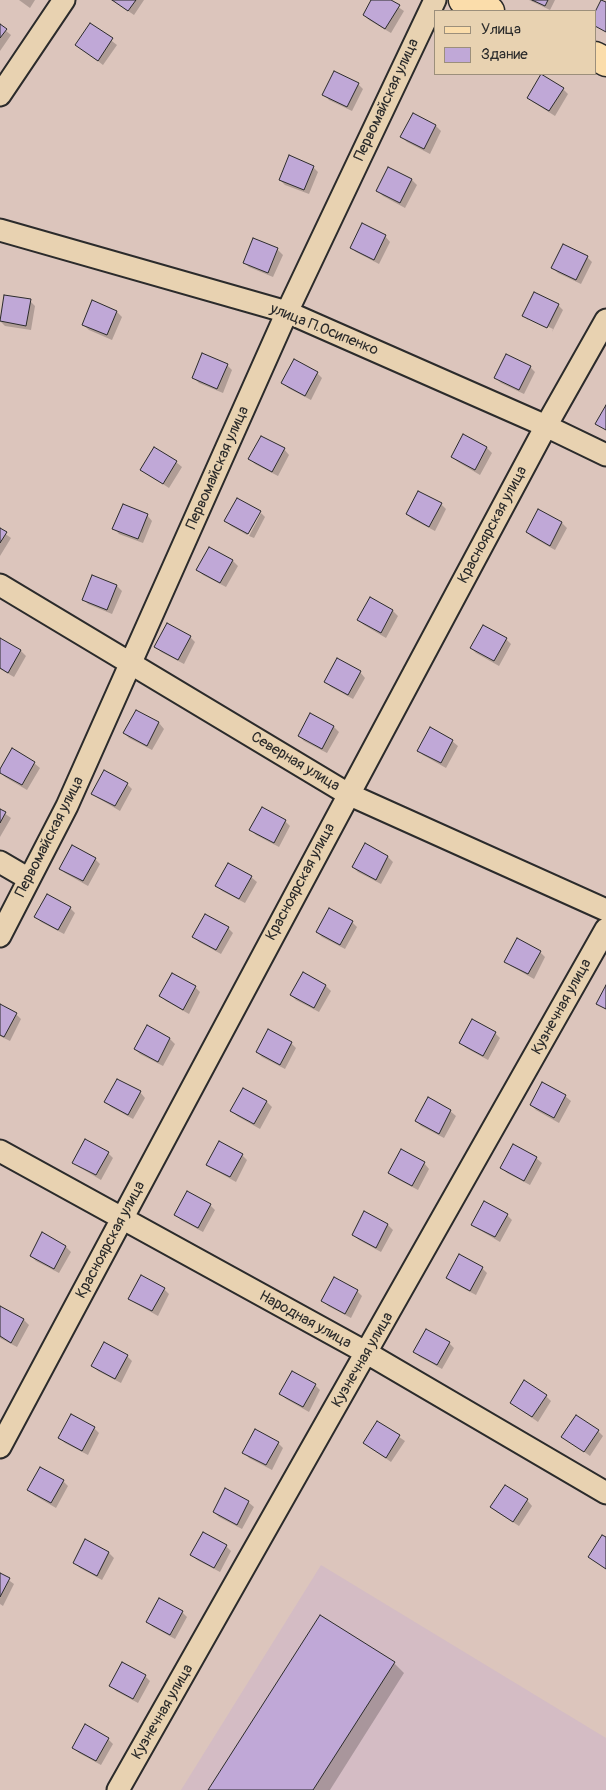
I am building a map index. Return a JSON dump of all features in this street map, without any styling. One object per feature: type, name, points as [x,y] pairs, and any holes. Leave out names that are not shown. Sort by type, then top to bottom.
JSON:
[{"type":"main road","points":[[463,0],[488,10]]},
{"type":"street","points":[[0,95],[64,0]]},
{"type":"street","name":"Первомайская улица","points":[[0,936],[67,806],[287,312],[435,0]]},
{"type":"street","name":"улица П.Осипенко","points":[[0,230],[287,312],[546,426],[606,455]]},
{"type":"street","name":"Красноярская улица","points":[[0,1447],[348,794],[546,426],[606,320]]},
{"type":"street","name":"Северная улица","points":[[0,585],[348,794],[606,910]]},
{"type":"street","points":[[0,862],[29,879]]},
{"type":"street","name":"Кузнечная улица","points":[[118,1790],[367,1354],[606,929]]},
{"type":"street","name":"Народная улица","points":[[0,1151],[367,1354],[606,1493]]},
{"type":"shaded area","points":[[321,1565],[606,1738],[606,1790],[181,1790]]},
{"type":"building","points":[[112,0],[136,0],[128,11]]},
{"type":"building","points":[[371,0],[391,0],[400,5],[385,29],[363,15]]},
{"type":"building","points":[[532,0],[548,0],[545,6]]},
{"type":"building","points":[[601,0],[606,2],[606,32],[596,27],[596,10]]},
{"type":"building","points":[[90,23],[113,38],[98,61],[75,45]]},
{"type":"building","points":[[0,24],[7,29],[0,38]]},
{"type":"building","points":[[334,71],[359,83],[347,107],[322,95]]},
{"type":"building","points":[[540,75],[564,88],[549,111],[527,98]]},
{"type":"building","points":[[413,113],[436,125],[424,149],[400,137]]},
{"type":"building","points":[[289,155],[314,166],[304,190],[279,180]]},
{"type":"building","points":[[388,167],[412,179],[400,203],[376,191]]},
{"type":"building","points":[[362,223],[386,235],[374,260],[350,248]]},
{"type":"building","points":[[253,238],[278,248],[268,273],[243,263]]},
{"type":"building","points":[[563,244],[588,256],[576,280],[551,268]]},
{"type":"building","points":[[534,292],[559,304],[547,328],[522,316]]},
{"type":"building","points":[[4,295],[31,299],[26,326],[0,321]]},
{"type":"building","points":[[92,300],[117,311],[107,335],[82,325]]},
{"type":"building","points":[[202,353],[228,364],[217,389],[192,378]]},
{"type":"building","points":[[506,354],[531,366],[519,390],[494,378]]},
{"type":"building","points":[[294,359],[318,372],[305,396],[281,383]]},
{"type":"building","points":[[606,405],[606,430],[595,424]]},
{"type":"building","points":[[463,434],[487,447],[475,470],[451,457]]},
{"type":"building","points":[[261,436],[285,448],[272,472],[248,459]]},
{"type":"building","points":[[154,447],[177,461],[163,484],[140,470]]},
{"type":"building","points":[[418,491],[442,503],[429,527],[406,514]]},
{"type":"building","points":[[237,498],[261,511],[248,534],[224,521]]},
{"type":"building","points":[[123,504],[148,514],[138,539],[112,529]]},
{"type":"building","points":[[538,509],[562,522],[550,546],[526,532]]},
{"type":"building","points":[[0,528],[7,532],[0,543]]},
{"type":"building","points":[[209,547],[233,560],[220,583],[196,570]]},
{"type":"building","points":[[92,575],[117,585],[107,610],[82,600]]},
{"type":"building","points":[[370,597],[393,610],[381,633],[357,620]]},
{"type":"building","points":[[167,623],[191,636],[178,660],[154,647]]},
{"type":"building","points":[[483,625],[507,638],[494,661],[470,648]]},
{"type":"building","points":[[0,638],[21,650],[8,673],[0,668]]},
{"type":"building","points":[[337,658],[361,671],[348,695],[324,682]]},
{"type":"building","points":[[136,710],[159,722],[147,746],[123,733]]},
{"type":"building","points":[[310,713],[334,726],[322,749],[298,736]]},
{"type":"building","points":[[430,727],[453,740],[441,763],[417,751]]},
{"type":"building","points":[[12,748],[35,762],[22,785],[0,773],[0,769]]},
{"type":"building","points":[[104,770],[128,783],[115,806],[91,794]]},
{"type":"building","points":[[262,807],[286,820],[274,843],[249,830]]},
{"type":"building","points":[[0,809],[6,812],[0,823]]},
{"type":"building","points":[[365,843],[388,856],[376,880],[352,867]]},
{"type":"building","points":[[72,845],[96,858],[83,881],[59,869]]},
{"type":"building","points":[[228,863],[252,876],[239,899],[215,886]]},
{"type":"building","points":[[47,894],[71,907],[58,930],[34,917]]},
{"type":"building","points":[[329,908],[353,921],[340,945],[316,932]]},
{"type":"building","points":[[205,914],[229,927],[216,950],[192,937]]},
{"type":"building","points":[[517,938],[541,951],[528,974],[504,962]]},
{"type":"building","points":[[303,972],[326,985],[314,1008],[290,995]]},
{"type":"building","points":[[172,973],[196,986],[183,1010],[159,996]]},
{"type":"building","points":[[606,985],[606,1009],[596,1004]]},
{"type":"building","points":[[0,1004],[17,1013],[4,1037],[0,1035]]},
{"type":"building","points":[[472,1019],[496,1032],[483,1056],[459,1043]]},
{"type":"building","points":[[147,1025],[170,1038],[158,1062],[134,1049]]},
{"type":"building","points":[[268,1029],[292,1042],[280,1065],[256,1052]]},
{"type":"building","points":[[117,1079],[141,1091],[128,1115],[104,1102]]},
{"type":"building","points":[[542,1082],[566,1095],[554,1118],[530,1105]]},
{"type":"building","points":[[243,1088],[267,1101],[254,1124],[230,1111]]},
{"type":"building","points":[[428,1097],[451,1110],[439,1134],[415,1121]]},
{"type":"building","points":[[85,1139],[109,1152],[96,1175],[72,1163]]},
{"type":"building","points":[[219,1141],[243,1154],[230,1177],[206,1165]]},
{"type":"building","points":[[513,1144],[537,1157],[524,1181],[500,1168]]},
{"type":"building","points":[[401,1149],[425,1162],[412,1186],[388,1173]]},
{"type":"building","points":[[187,1191],[211,1204],[198,1228],[174,1215]]},
{"type":"building","points":[[484,1201],[508,1214],[495,1237],[471,1225]]},
{"type":"building","points":[[364,1211],[388,1224],[376,1248],[352,1235]]},
{"type":"building","points":[[42,1232],[66,1246],[54,1269],[30,1256]]},
{"type":"building","points":[[459,1254],[483,1267],[470,1291],[446,1278]]},
{"type":"building","points":[[141,1275],[165,1288],[152,1311],[128,1299]]},
{"type":"building","points":[[334,1277],[358,1290],[345,1314],[321,1301]]},
{"type":"building","points":[[0,1306],[24,1319],[11,1343],[0,1336]]},
{"type":"building","points":[[426,1329],[450,1342],[437,1365],[413,1352]]},
{"type":"building","points":[[104,1342],[128,1355],[115,1379],[91,1366]]},
{"type":"building","points":[[292,1371],[316,1384],[303,1407],[279,1394]]},
{"type":"building","points":[[524,1380],[547,1395],[532,1417],[510,1403]]},
{"type":"building","points":[[71,1414],[95,1427],[82,1451],[58,1438]]},
{"type":"building","points":[[576,1415],[599,1430],[584,1452],[561,1437]]},
{"type":"building","points":[[377,1421],[400,1435],[386,1458],[363,1443]]},
{"type":"building","points":[[255,1429],[279,1442],[266,1465],[242,1453]]},
{"type":"building","points":[[40,1467],[64,1480],[51,1503],[27,1490]]},
{"type":"building","points":[[505,1485],[528,1499],[513,1522],[490,1507]]},
{"type":"building","points":[[225,1488],[249,1501],[237,1525],[213,1512]]},
{"type":"building","points":[[203,1532],[227,1545],[214,1568],[190,1555]]},
{"type":"building","points":[[602,1535],[606,1537],[606,1569],[588,1557]]},
{"type":"building","points":[[85,1539],[109,1552],[97,1576],[73,1563]]},
{"type":"building","points":[[0,1573],[10,1578],[0,1597]]},
{"type":"building","points":[[159,1598],[183,1611],[170,1635],[146,1622]]},
{"type":"building","points":[[320,1615],[395,1662],[313,1790],[208,1790]]},
{"type":"building","points":[[122,1662],[146,1675],[133,1699],[109,1686]]},
{"type":"building","points":[[85,1724],[109,1738],[96,1761],[72,1748]]}]
